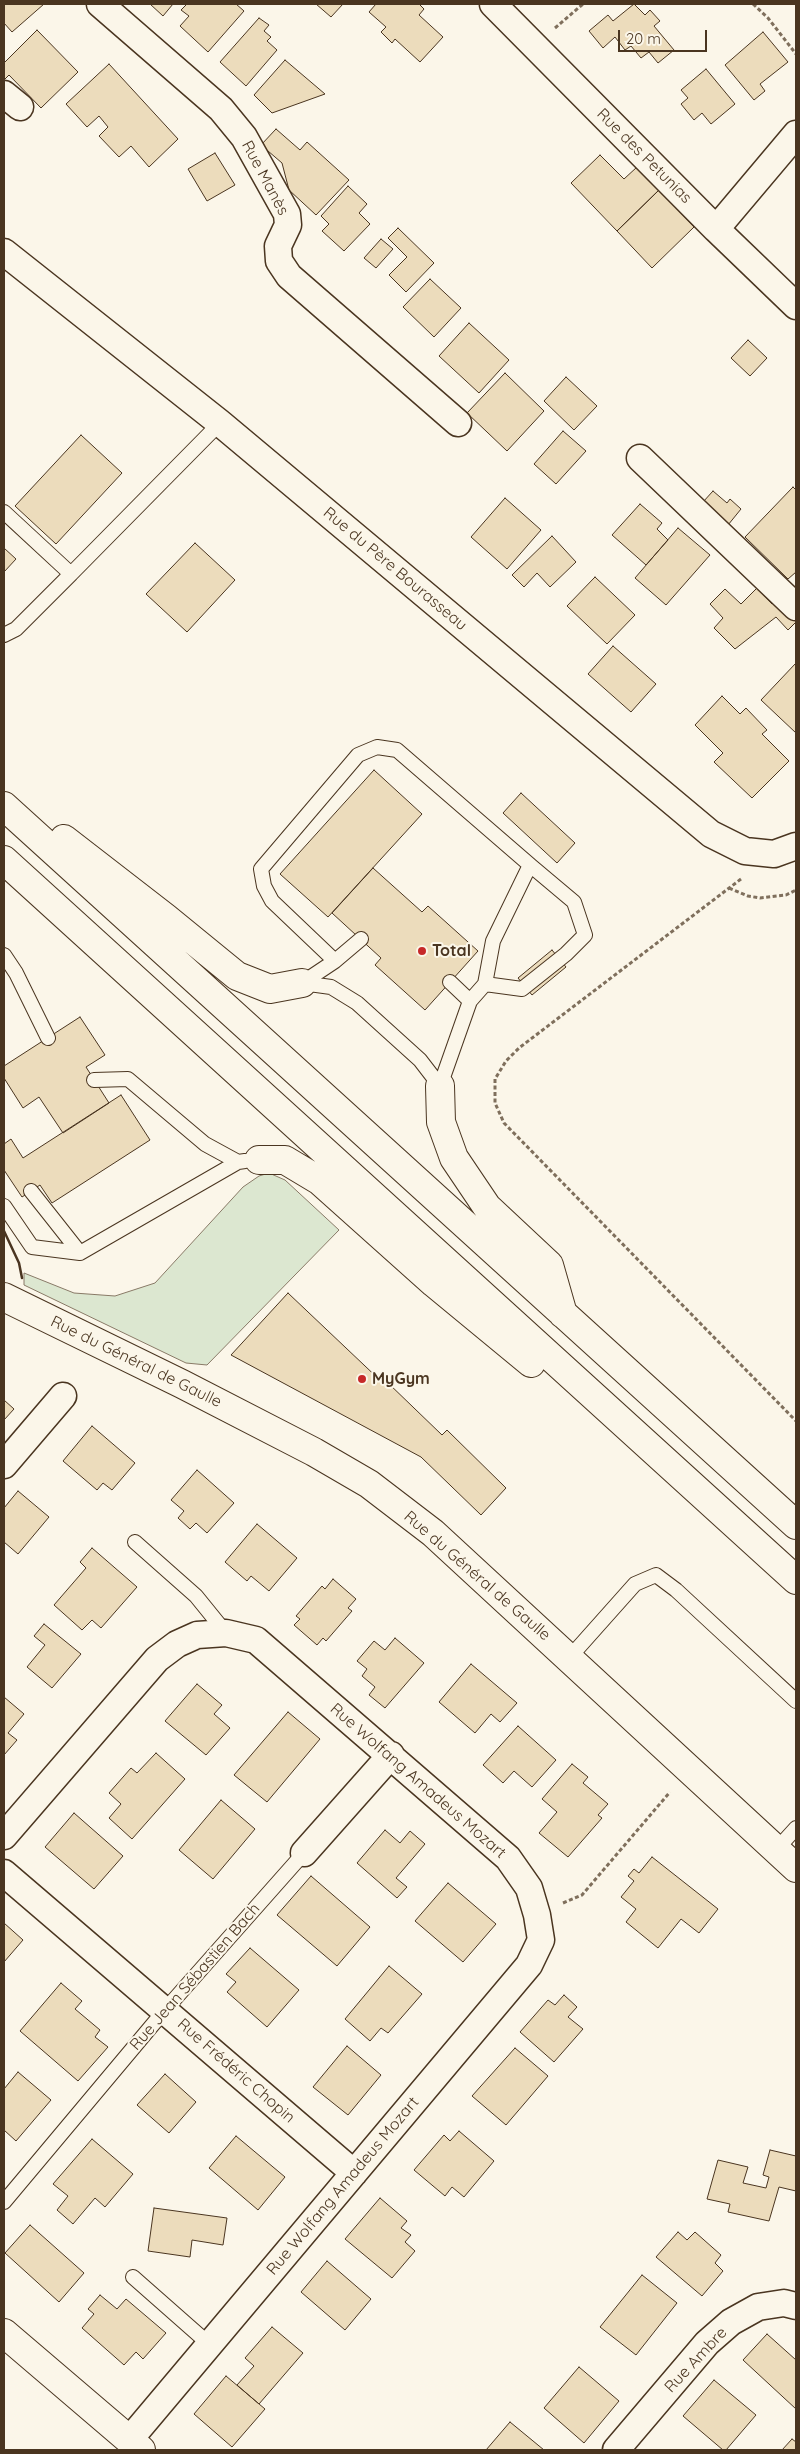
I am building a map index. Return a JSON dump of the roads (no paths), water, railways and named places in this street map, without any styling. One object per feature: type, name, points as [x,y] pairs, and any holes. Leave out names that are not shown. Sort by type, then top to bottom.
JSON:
[{"type":"main road","points":[[4,793],[166,918],[236,976],[270,990],[302,983]]},
{"type":"main road","points":[[4,806],[796,1525]]},
{"type":"main road","points":[[4,860],[796,1580]]},
{"type":"main road","points":[[440,1086],[441,1122],[454,1158],[487,1207],[549,1265],[562,1314]]},
{"type":"main road","points":[[249,1161],[286,1160],[320,1181],[434,1283],[796,1580]]},
{"type":"main road","name":"Rue du Général de Gaulle","points":[[4,1296],[226,1406],[314,1452],[369,1484],[433,1533],[570,1657],[796,1868]]},
{"type":"main road","points":[[4,2333],[136,2444]]},
{"type":"street","name":"Rue Manès","points":[[100,4],[221,109],[244,137],[287,214],[288,225],[278,246],[279,261],[289,276],[458,423]]},
{"type":"street","name":"Rue des Petunias","points":[[493,4],[716,229],[796,306]]},
{"type":"street","points":[[716,229],[796,134]]},
{"type":"street","name":"Rue du Père Bourasseau","points":[[4,252],[220,422],[711,834],[745,851],[785,850]]},
{"type":"street","points":[[640,458],[796,607]]},
{"type":"street","points":[[4,1466],[63,1396]]},
{"type":"street","name":"Rue Wolfang Amadeus Mozart","points":[[4,1836],[157,1659],[177,1644],[197,1635],[226,1633],[256,1640],[508,1858],[529,1888],[537,1915],[541,1940],[529,1965],[210,2344],[136,2444]]},
{"type":"street","name":"Rue Jean Sébastien Bach","points":[[304,1853],[390,1755]]},
{"type":"street","name":"Rue Frédéric Chopin","points":[[4,1873],[354,2173]]},
{"type":"street","name":"Rue Ambre","points":[[616,2450],[707,2343],[731,2322],[758,2307],[784,2303],[796,2306]]},
{"type":"lane","points":[[4,635],[16,630],[220,422]]},
{"type":"lane","points":[[4,512],[71,574]]},
{"type":"lane","points":[[335,961],[272,901],[264,886],[261,869],[358,755],[377,747],[397,750],[574,902],[585,935],[566,954],[522,989],[486,984]]},
{"type":"lane","points":[[440,1086],[470,1001],[486,984],[493,941],[530,864]]},
{"type":"lane","points":[[302,983],[335,961],[361,939]]},
{"type":"lane","points":[[4,955],[16,973],[48,1038]]},
{"type":"lane","points":[[450,982],[470,1001]]},
{"type":"lane","points":[[302,983],[331,988],[357,1003],[420,1060],[440,1086]]},
{"type":"lane","points":[[94,1080],[128,1079],[205,1144],[249,1161]]},
{"type":"lane","points":[[4,1206],[32,1248],[80,1253],[249,1161]]},
{"type":"lane","points":[[31,1191],[80,1253]]},
{"type":"lane","points":[[135,1542],[196,1596],[226,1633]]},
{"type":"lane","points":[[570,1657],[635,1584],[656,1575],[676,1590],[796,1701]]},
{"type":"lane","points":[[777,1849],[796,1828]]},
{"type":"lane","name":"Rue Jean Sébastien Bach","points":[[4,2202],[165,2010],[304,1853]]},
{"type":"lane","points":[[133,2277],[210,2344]]},
{"type":"place","name":"Total","points":[[422,951]]},
{"type":"place","name":"MyGym","points":[[362,1379]]}]
